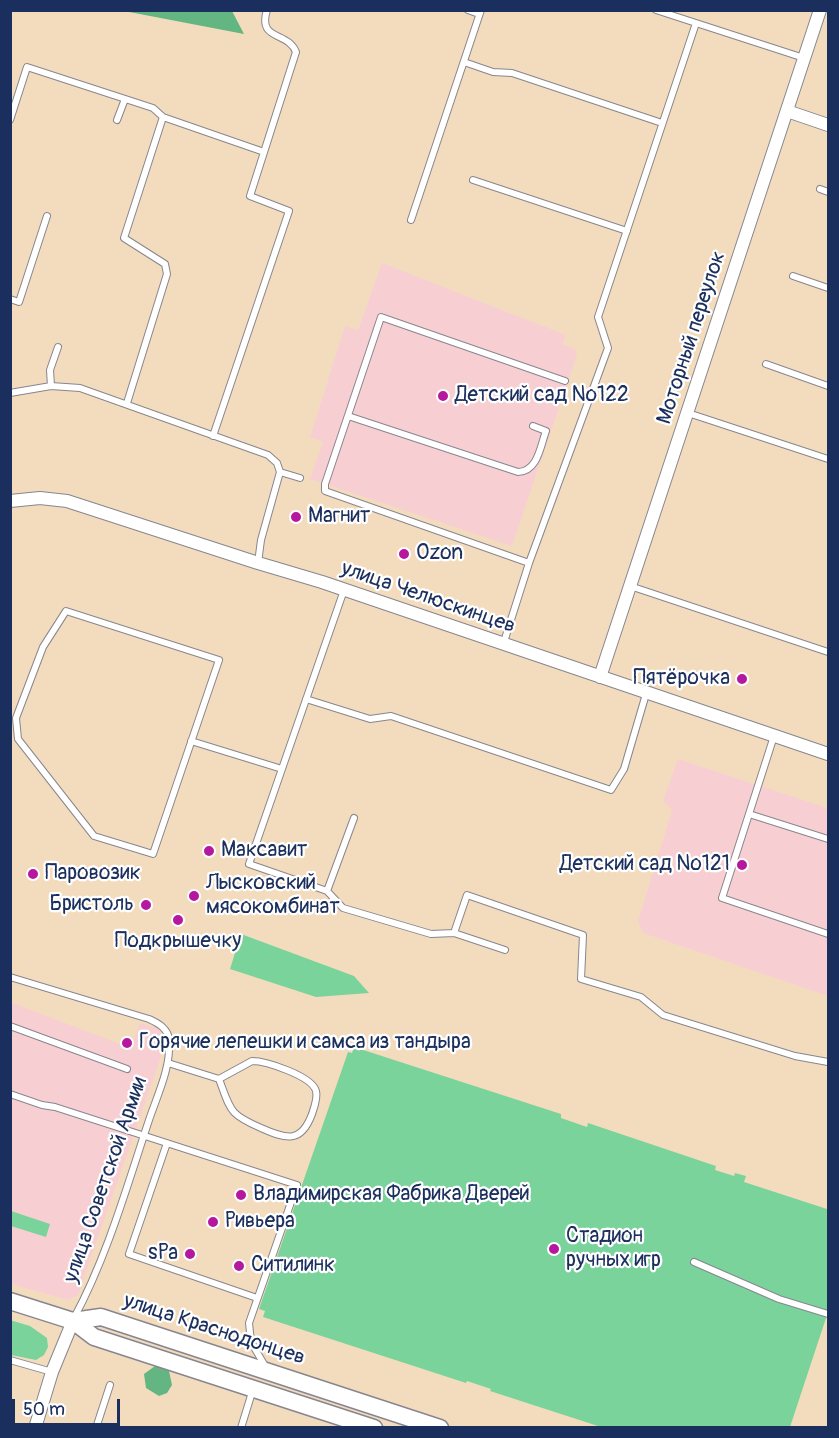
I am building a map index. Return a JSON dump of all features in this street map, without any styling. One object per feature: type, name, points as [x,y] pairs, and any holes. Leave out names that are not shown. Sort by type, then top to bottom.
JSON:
[{"type":"main road","points":[[10,1301],[73,1321]]},
{"type":"main road","name":"улица Краснодонцев","points":[[73,1321],[101,1317],[440,1428]]},
{"type":"main road","name":"улица Краснодонцев","points":[[73,1321],[94,1337],[374,1428]]},
{"type":"street","name":"Моторный переулок","points":[[600,677],[820,10]]},
{"type":"street","points":[[787,111],[828,125]]},
{"type":"street","name":"улица Челюскинцев","points":[[10,501],[40,498],[67,501],[344,590],[828,754]]},
{"type":"street","name":"улица Советской Армии","points":[[35,1428],[52,1372],[73,1321]]},
{"type":"lane","points":[[213,436],[289,211],[250,196],[296,52],[294,46],[266,28],[263,22],[267,10]]},
{"type":"lane","points":[[411,220],[480,12],[468,10]]},
{"type":"lane","points":[[656,10],[804,58]]},
{"type":"lane","points":[[503,645],[529,563],[608,348],[598,317],[696,23]]},
{"type":"lane","points":[[464,62],[493,72],[512,73],[662,123]]},
{"type":"lane","points":[[10,120],[27,67],[153,108],[163,117],[264,152]]},
{"type":"lane","points":[[117,120],[125,99]]},
{"type":"lane","points":[[127,404],[166,274],[165,264],[124,238],[163,117]]},
{"type":"lane","points":[[473,180],[627,231]]},
{"type":"lane","points":[[820,189],[828,192]]},
{"type":"lane","points":[[10,299],[19,302],[47,216]]},
{"type":"lane","points":[[793,276],[828,288]]},
{"type":"lane","points":[[529,563],[326,491],[325,484],[381,317],[565,381]]},
{"type":"lane","points":[[51,386],[50,370],[58,347]]},
{"type":"lane","points":[[766,364],[828,386]]},
{"type":"lane","points":[[10,393],[51,386],[80,388],[267,455],[277,463],[280,472],[261,540],[258,563]]},
{"type":"lane","points":[[688,412],[828,459]]},
{"type":"lane","points":[[348,416],[518,472],[526,472],[533,467],[546,431],[533,426]]},
{"type":"lane","points":[[280,472],[300,478]]},
{"type":"lane","points":[[630,586],[828,652]]},
{"type":"lane","points":[[344,590],[249,864],[327,891],[342,908],[430,934],[454,933],[505,950]]},
{"type":"lane","points":[[66,611],[219,660],[191,741],[153,854],[94,837],[14,739],[16,718],[43,647],[66,611]]},
{"type":"lane","points":[[306,699],[370,718],[391,716],[611,790],[624,769],[646,694]]},
{"type":"lane","points":[[774,736],[722,898],[828,934]]},
{"type":"lane","points":[[191,741],[282,769]]},
{"type":"lane","points":[[749,814],[828,840]]},
{"type":"lane","points":[[327,891],[354,818]]},
{"type":"lane","points":[[454,933],[467,895],[583,934],[581,979],[641,997],[663,1015],[795,1056],[828,1062]]},
{"type":"lane","points":[[10,977],[159,1024],[166,1030],[169,1039],[168,1062]]},
{"type":"lane","points":[[10,1026],[127,1069]]},
{"type":"lane","points":[[252,1061],[260,1061],[292,1072],[311,1083],[316,1091],[316,1101],[305,1128],[299,1134],[289,1138],[279,1136],[238,1118],[228,1102],[219,1079],[252,1061]]},
{"type":"lane","name":"улица Советской Армии","points":[[73,1321],[95,1276],[168,1062],[219,1079]]},
{"type":"lane","points":[[10,1094],[297,1185],[249,1323],[251,1342],[269,1372]]},
{"type":"lane","points":[[167,1143],[129,1254],[257,1298]]},
{"type":"lane","points":[[694,1262],[779,1299],[828,1314]]},
{"type":"lane","points":[[10,1360],[52,1372]]},
{"type":"lane","points":[[96,1428],[110,1385]]},
{"type":"lane","points":[[241,1428],[253,1388]]},
{"type":"shaded area","name":"Детский сад №122","points":[[382,263],[566,335],[563,344],[576,350],[577,355],[512,546],[310,479],[323,442],[310,437],[345,326],[358,330]]},
{"type":"shaded area","name":"Детский сад №121","points":[[678,759],[828,808],[828,996],[643,933],[638,921],[672,810],[663,801]]},
{"type":"shaded area","points":[[10,1002],[131,1048],[140,1023],[159,1029],[164,1039],[160,1060],[78,1295],[68,1300],[11,1284]]},
{"type":"green space","points":[[124,11],[232,11],[244,34]]},
{"type":"green space","points":[[241,934],[354,976],[369,993],[316,997],[230,969]]},
{"type":"green space","name":"Стадион ручных игр","points":[[354,1047],[561,1114],[561,1118],[587,1127],[588,1123],[716,1166],[715,1170],[734,1176],[735,1173],[746,1176],[744,1182],[827,1209],[828,1206],[828,1312],[790,1427],[601,1427],[490,1391],[491,1389],[467,1381],[466,1383],[263,1317],[265,1311],[259,1309],[348,1052],[352,1053]]},
{"type":"green space","points":[[11,1211],[50,1224],[46,1237],[11,1226]]},
{"type":"green space","points":[[10,1320],[30,1326],[47,1338],[48,1347],[44,1355],[36,1360],[11,1355]]},
{"type":"green space","points":[[155,1366],[169,1371],[172,1385],[167,1393],[159,1396],[146,1388],[144,1374]]},
{"type":"place","name":"Детский сад №122","points":[[443,396]]},
{"type":"place","name":"Магнит","points":[[296,517]]},
{"type":"place","name":"Ozon","points":[[404,554]]},
{"type":"place","name":"Пятёрочка","points":[[742,679]]},
{"type":"place","name":"Максавит","points":[[209,851]]},
{"type":"place","name":"Детский сад №121","points":[[742,865]]},
{"type":"place","name":"Паровозик","points":[[33,874]]},
{"type":"place","name":"Лысковский мясокомбинат","points":[[194,896]]},
{"type":"place","name":"Бристоль","points":[[146,905]]},
{"type":"place","name":"Подкрышечку","points":[[178,920]]},
{"type":"place","name":"Горячие лепешки и самса из тандыра","points":[[127,1043]]},
{"type":"place","name":"Владимирская Фабрика Дверей","points":[[241,1195]]},
{"type":"place","name":"Ривьера","points":[[213,1222]]},
{"type":"place","name":"Стадион ручных игр","points":[[554,1249]]},
{"type":"place","name":"sPa","points":[[190,1254]]},
{"type":"place","name":"Ситилинк","points":[[239,1266]]}]
